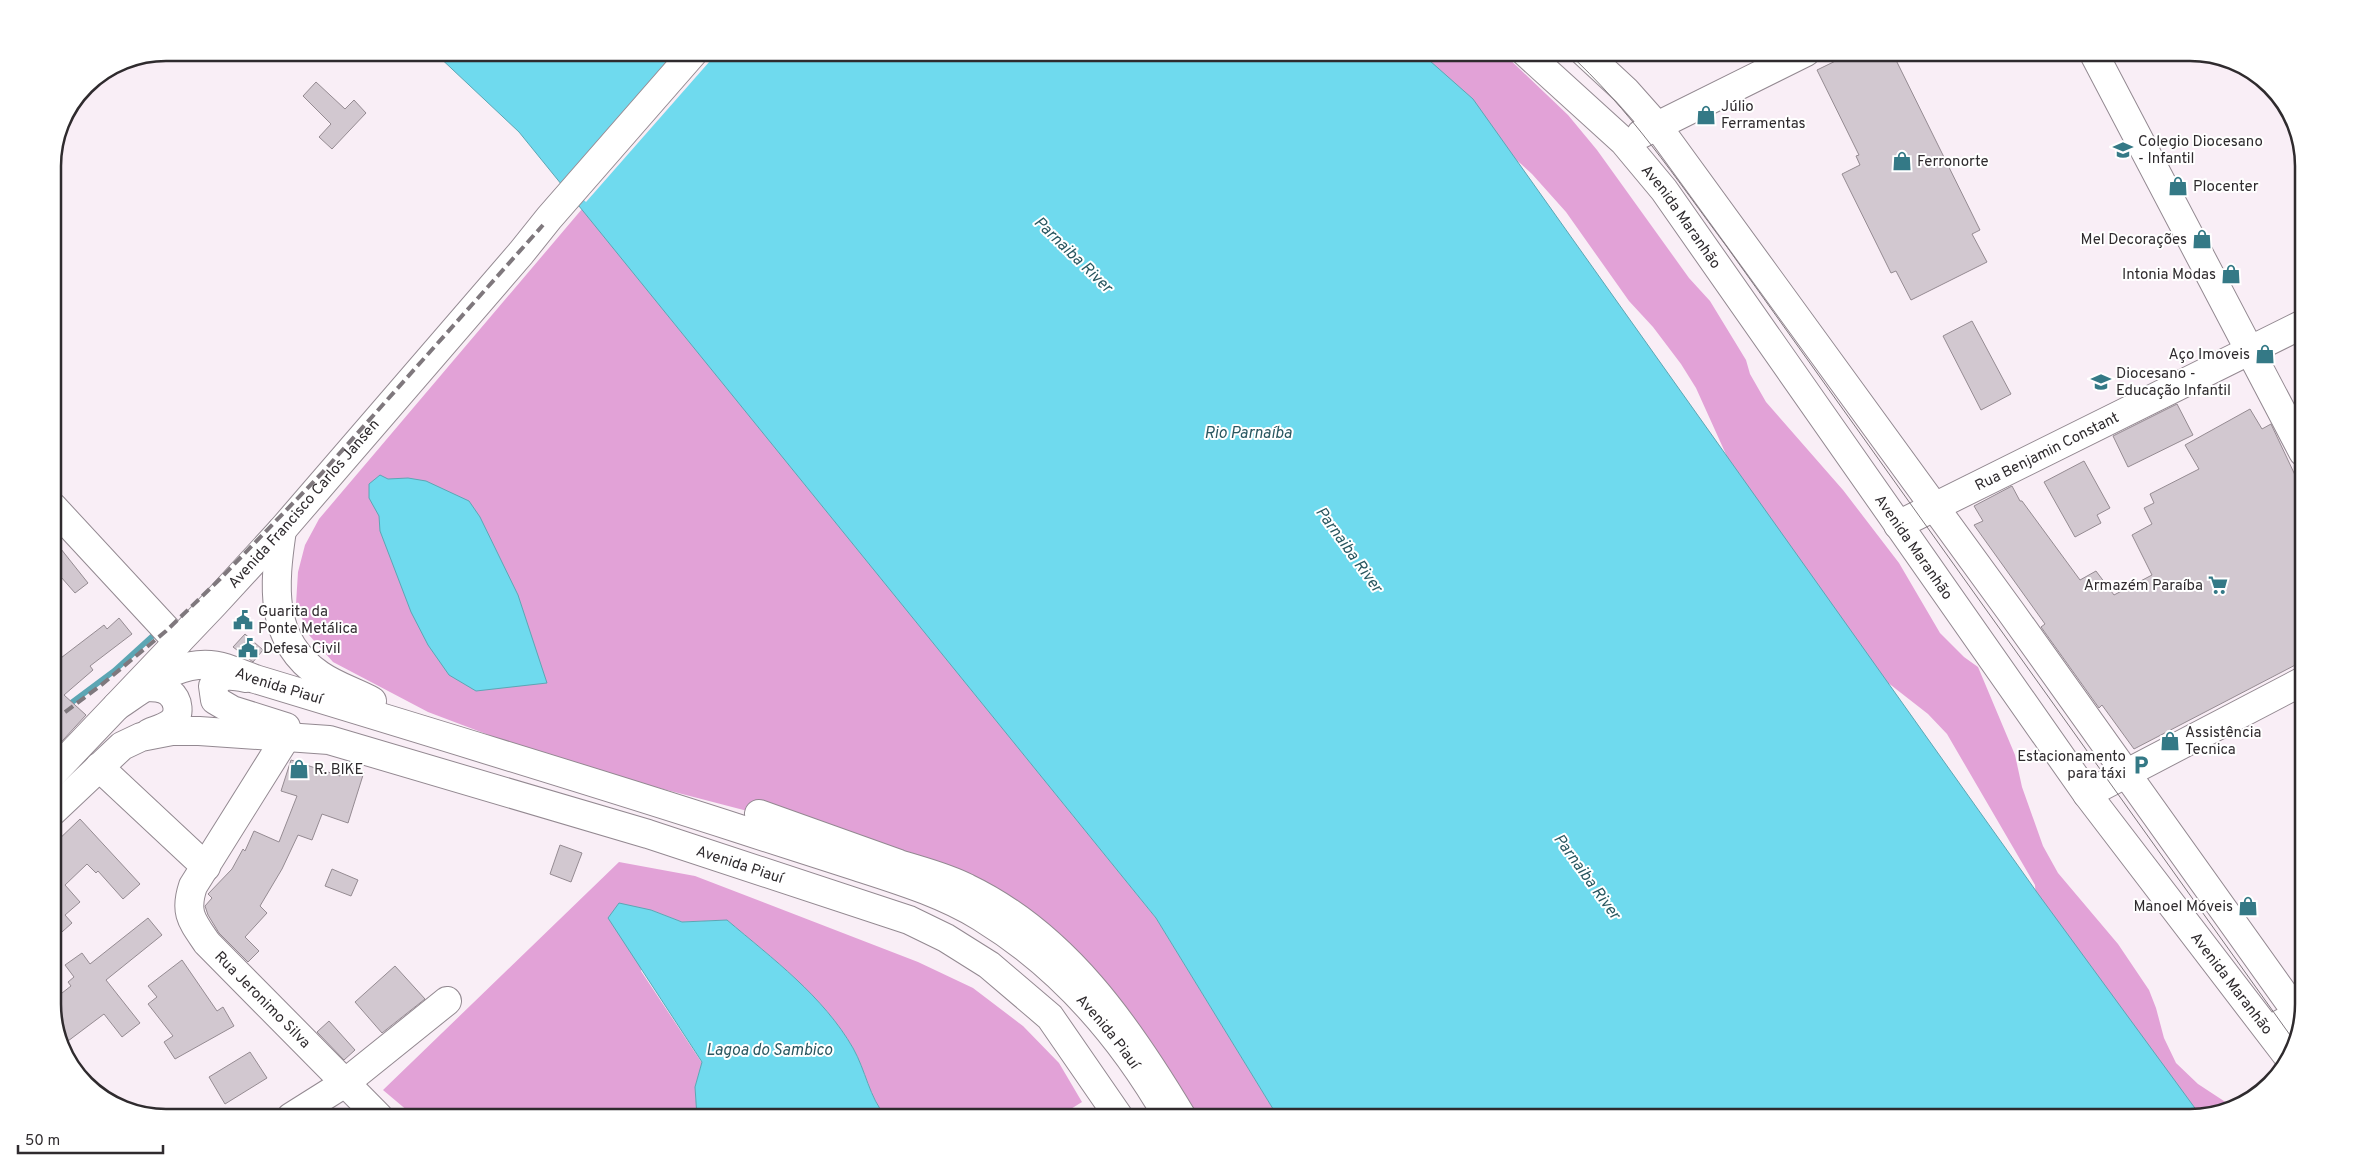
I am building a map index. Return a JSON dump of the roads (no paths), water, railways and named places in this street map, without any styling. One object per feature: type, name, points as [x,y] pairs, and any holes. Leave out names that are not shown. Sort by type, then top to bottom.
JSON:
[{"type":"main road","name":"Avenida Francisco Carlos Jansen","points":[[61,765],[282,530],[572,191],[686,61]]},
{"type":"main road","name":"Avenida Maranhão","points":[[1535,61],[1624,142],[1664,190],[2087,794],[2283,1051]]},
{"type":"main road","points":[[1594,61],[1626,91],[1658,127],[2295,1008]]},
{"type":"main road","points":[[1624,142],[1658,127],[1788,61]]},
{"type":"main road","points":[[2099,61],[2295,436]]},
{"type":"main road","name":"Rua Benjamin Constant","points":[[1898,525],[2295,328]]},
{"type":"main road","points":[[61,516],[178,642]]},
{"type":"main road","name":"Avenida Piauí","points":[[282,530],[276,566],[277,605],[281,628],[295,649],[320,675],[447,737]]},
{"type":"main road","name":"Avenida Piauí","points":[[117,706],[175,669],[208,665],[225,668],[254,679],[447,737],[857,866],[942,896],[988,922],[1062,978],[1109,1028],[1162,1109]]},
{"type":"main road","points":[[254,679],[228,675],[217,679],[212,686],[215,700],[232,710],[330,740]]},
{"type":"main road","points":[[2087,794],[2295,685]]},
{"type":"main road","points":[[61,803],[122,746],[170,724],[176,717],[178,709],[176,700],[169,692],[159,688],[146,687]]},
{"type":"main road","points":[[141,737],[172,731],[199,731],[285,738]]},
{"type":"main road","name":"Avenida Piauí","points":[[285,738],[330,740],[648,834],[909,920],[946,938],[990,965],[1050,1017],[1113,1109]]},
{"type":"main road","name":"Rua Jeronimo Silva","points":[[285,738],[193,886],[188,900],[190,918],[207,943],[371,1109]]},
{"type":"main road","points":[[99,767],[206,867]]},
{"type":"main road","points":[[759,814],[967,888],[1021,920],[1065,958],[1108,1005],[1150,1064],[1177,1109]]},
{"type":"main road","points":[[305,1109],[344,1083],[447,1001]]},
{"type":"main road","points":[[2269,1030],[2294,1018]]},
{"type":"water","name":"Rio Parnaíba","points":[[444,61],[1430,61],[1473,99],[2036,891],[2195,1109],[1273,1109],[1156,918],[519,132]]},
{"type":"water","points":[[380,475],[388,479],[408,478],[426,481],[469,501],[480,517],[518,595],[547,683],[476,691],[449,675],[428,645],[411,612],[380,531],[379,516],[369,498],[369,484]]},
{"type":"water","name":"Lagoa do Sambico","points":[[619,903],[651,910],[682,922],[727,920],[796,979],[841,1029],[853,1048],[880,1109],[696,1109],[695,1087],[702,1062],[608,918]]},
{"type":"waterway","points":[[67,706],[114,671],[158,631]]},
{"type":"tram line","points":[[1576,61],[1632,121],[1671,170],[2290,1035]]},
{"type":"railway","points":[[61,715],[100,686],[166,631],[220,579],[322,473],[543,225]]},
{"type":"place","name":"Júlio Ferramentas","points":[[1706,115]]},
{"type":"place","name":"Colegio Diocesano - Infantil","points":[[2123,150]]},
{"type":"place","name":"Ferronorte","points":[[1902,161]]},
{"type":"place","name":"Plocenter","points":[[2178,186]]},
{"type":"place","name":"Mel Decorações","points":[[2202,239]]},
{"type":"place","name":"Intonia Modas","points":[[2231,274]]},
{"type":"place","name":"Aço Imoveis","points":[[2265,354]]},
{"type":"place","name":"Diocesano - Educação Infantil","points":[[2101,382]]},
{"type":"place","name":"Armazém Paraíba","points":[[2218,585]]},
{"type":"place","name":"Guarita da Ponte Metálica","points":[[243,620]]},
{"type":"place","name":"Defesa Civil","points":[[248,648]]},
{"type":"place","name":"Assistência Tecnica","points":[[2170,741]]},
{"type":"place","name":"Estacionamento para táxi","points":[[2141,765]]},
{"type":"place","name":"R. BIKE","points":[[299,769]]},
{"type":"place","name":"Manoel Móveis","points":[[2248,906]]},
{"type":"water label","name":"Parnaiba River","points":[[1074,254]]},
{"type":"water label","name":"Parnaiba River","points":[[1350,549]]},
{"type":"water label","name":"Parnaiba River","points":[[1588,876]]}]
